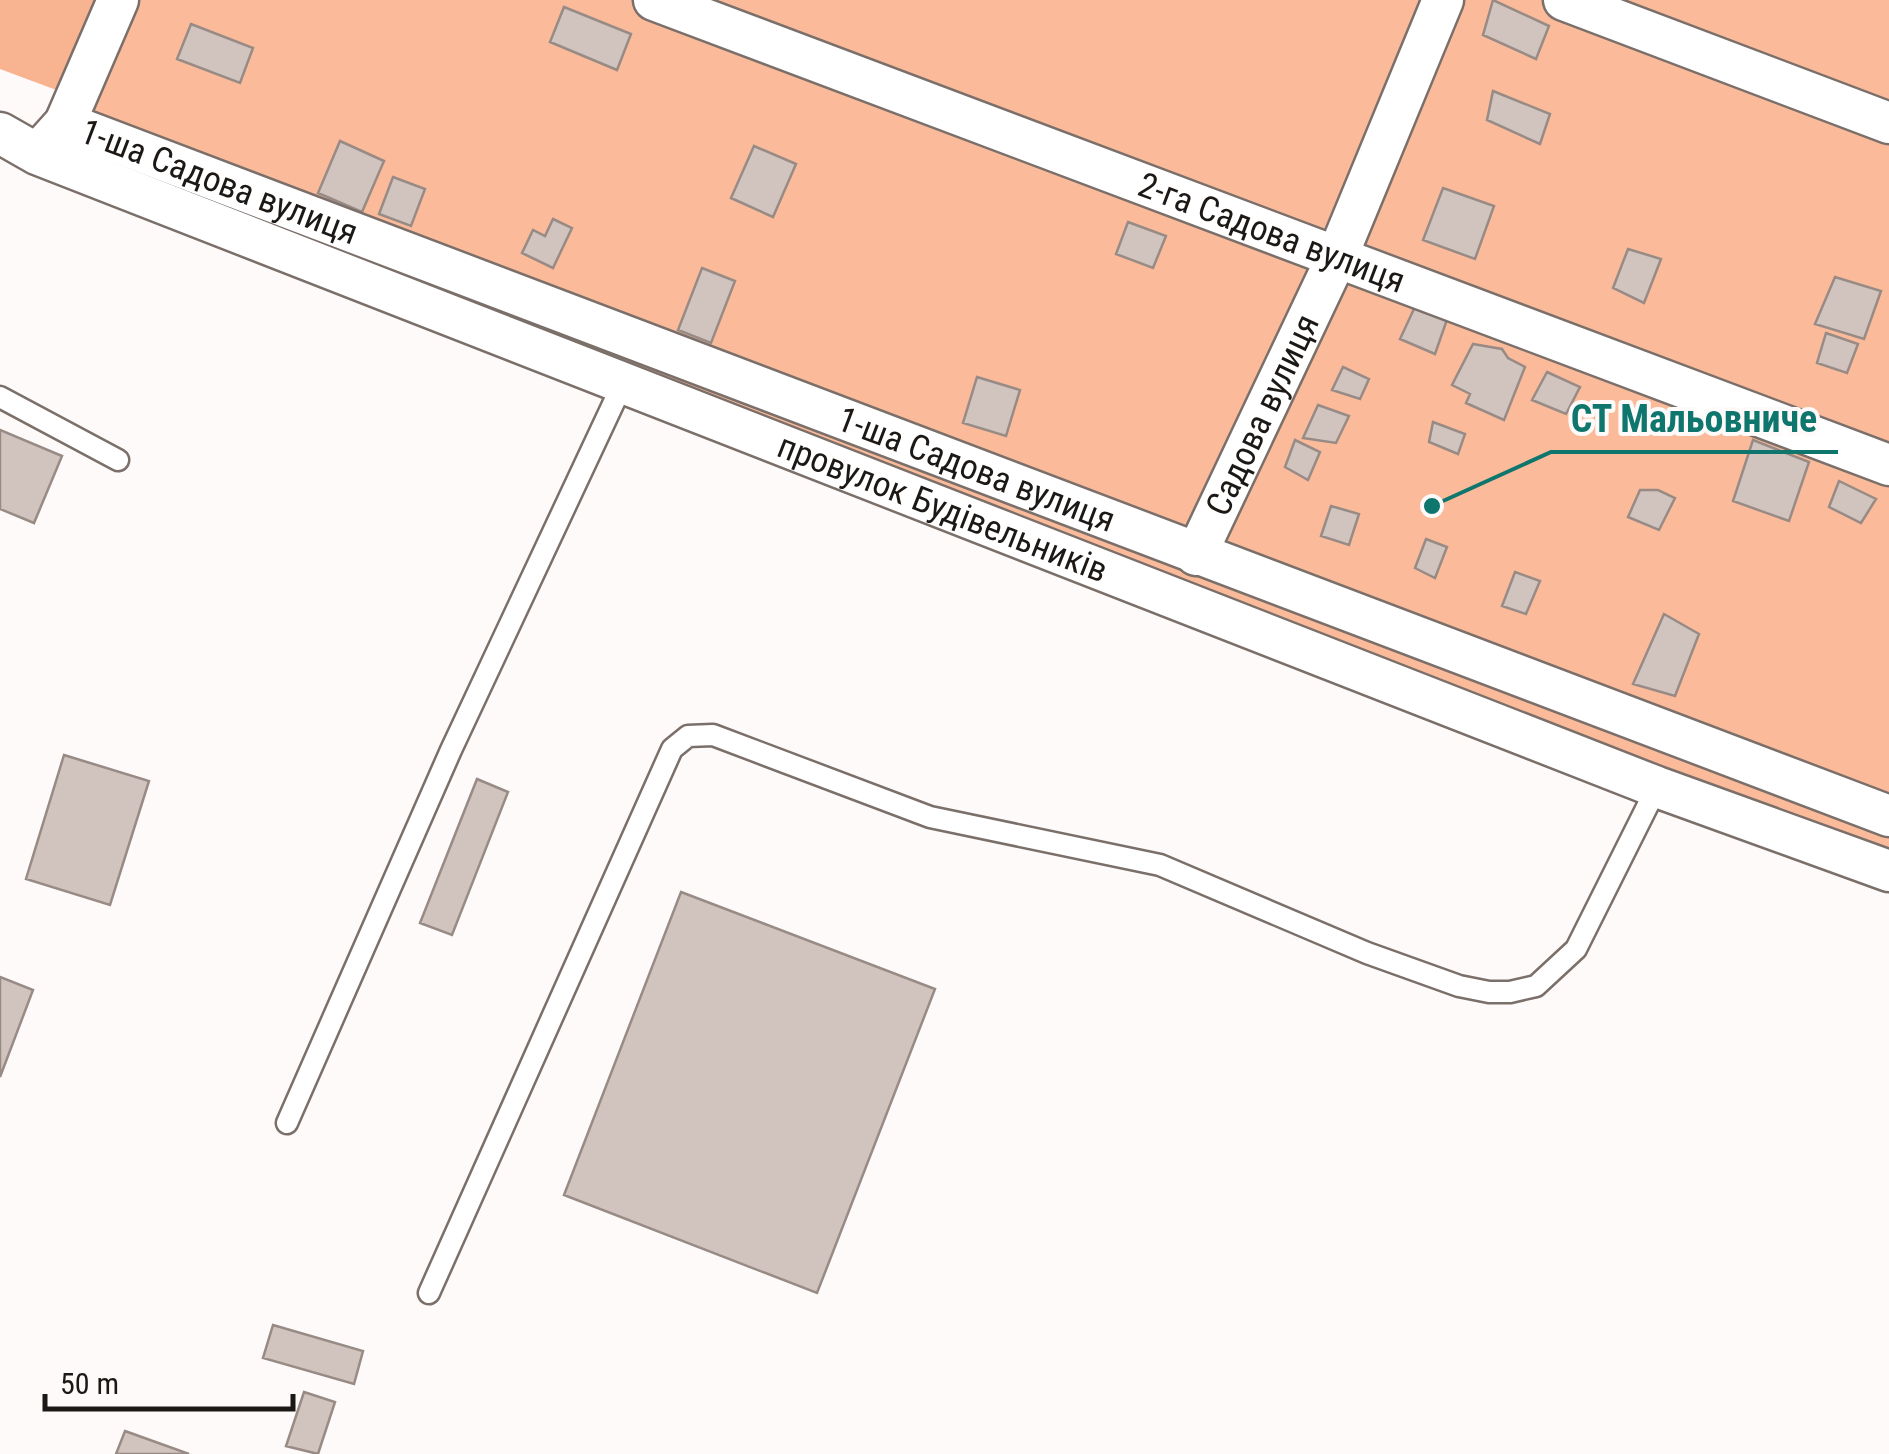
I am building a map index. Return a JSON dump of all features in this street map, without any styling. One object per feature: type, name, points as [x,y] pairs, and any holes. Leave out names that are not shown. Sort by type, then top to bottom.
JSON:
[{"type":"street","points":[[37,154],[66,123],[118,0]]},
{"type":"street","name":"2-га Садова вулиця","points":[[654,0],[1889,465]]},
{"type":"street","name":"Садова вулиця","points":[[1196,555],[1337,257],[1443,0]]},
{"type":"street","points":[[1564,0],[1889,123]]},
{"type":"street","name":"1-ша Садова вулиця","points":[[66,123],[1889,816]]},
{"type":"street","name":"провулок Будівельників","points":[[0,133],[37,154],[1658,787],[1889,871]]},
{"type":"lane","points":[[288,1123],[451,750],[623,382]]},
{"type":"lane","points":[[0,397],[118,460]]},
{"type":"lane","points":[[428,1293],[672,749],[688,736],[713,735],[930,817],[1160,865],[1384,959],[1459,986],[1490,992],[1536,986],[1576,949],[1658,787]]},
{"type":"shaded area","points":[[0,0],[95,0],[59,91],[0,69]]},
{"type":"shaded area","points":[[105,0],[1889,0],[1889,854],[60,158]]},
{"type":"building","points":[[1493,0],[1549,26],[1536,59],[1483,35]]},
{"type":"building","points":[[564,7],[631,34],[617,70],[550,42]]},
{"type":"building","points":[[191,24],[253,48],[240,83],[177,59]]},
{"type":"building","points":[[1493,91],[1550,114],[1540,144],[1487,120]]},
{"type":"building","points":[[340,141],[384,161],[362,212],[318,193]]},
{"type":"building","points":[[754,146],[796,164],[773,217],[731,198]]},
{"type":"building","points":[[393,177],[425,189],[411,226],[379,214]]},
{"type":"building","points":[[1443,188],[1494,206],[1475,259],[1423,240]]},
{"type":"building","points":[[553,219],[572,228],[553,268],[522,253],[533,230],[545,236]]},
{"type":"building","points":[[1128,222],[1166,236],[1153,268],[1116,254]]},
{"type":"building","points":[[1628,249],[1661,259],[1644,303],[1613,288]]},
{"type":"building","points":[[702,268],[735,281],[711,343],[678,330]]},
{"type":"building","points":[[1835,277],[1881,291],[1864,339],[1815,324]]},
{"type":"building","points":[[1419,298],[1450,311],[1435,354],[1400,339]]},
{"type":"building","points":[[1826,333],[1858,344],[1847,373],[1817,363]]},
{"type":"building","points":[[1473,344],[1502,349],[1508,358],[1525,367],[1504,420],[1466,403],[1470,394],[1452,385]]},
{"type":"building","points":[[1343,367],[1369,379],[1360,399],[1332,390]]},
{"type":"building","points":[[1547,372],[1580,387],[1566,414],[1532,400]]},
{"type":"building","points":[[977,377],[1020,390],[1006,436],[963,423]]},
{"type":"building","points":[[1318,405],[1349,416],[1336,443],[1303,438]]},
{"type":"building","points":[[1433,422],[1465,434],[1458,454],[1429,442]]},
{"type":"building","points":[[0,430],[62,456],[34,523],[0,509]]},
{"type":"building","points":[[1295,440],[1320,452],[1308,480],[1285,467]]},
{"type":"building","points":[[1753,440],[1809,462],[1789,521],[1733,501]]},
{"type":"building","points":[[1839,481],[1876,499],[1861,523],[1829,507]]},
{"type":"building","points":[[1640,490],[1658,490],[1675,498],[1659,530],[1628,517]]},
{"type":"building","points":[[1331,506],[1359,514],[1349,545],[1321,536]]},
{"type":"building","points":[[1426,539],[1447,547],[1435,578],[1415,568]]},
{"type":"building","points":[[1515,572],[1540,581],[1526,614],[1502,606]]},
{"type":"building","points":[[1664,614],[1699,634],[1675,696],[1633,684]]},
{"type":"building","points":[[64,755],[149,781],[110,905],[26,879]]},
{"type":"building","points":[[477,779],[508,792],[452,935],[420,923]]},
{"type":"building","points":[[681,892],[935,989],[817,1293],[564,1195]]},
{"type":"building","points":[[0,977],[33,990],[0,1077]]},
{"type":"building","points":[[273,1325],[363,1351],[354,1384],[263,1358]]},
{"type":"building","points":[[304,1392],[335,1402],[318,1454],[286,1446]]},
{"type":"building","points":[[125,1431],[189,1454],[116,1454]]},
{"type":"place","name":"СТ Мальовниче","points":[[1432,506]]}]
